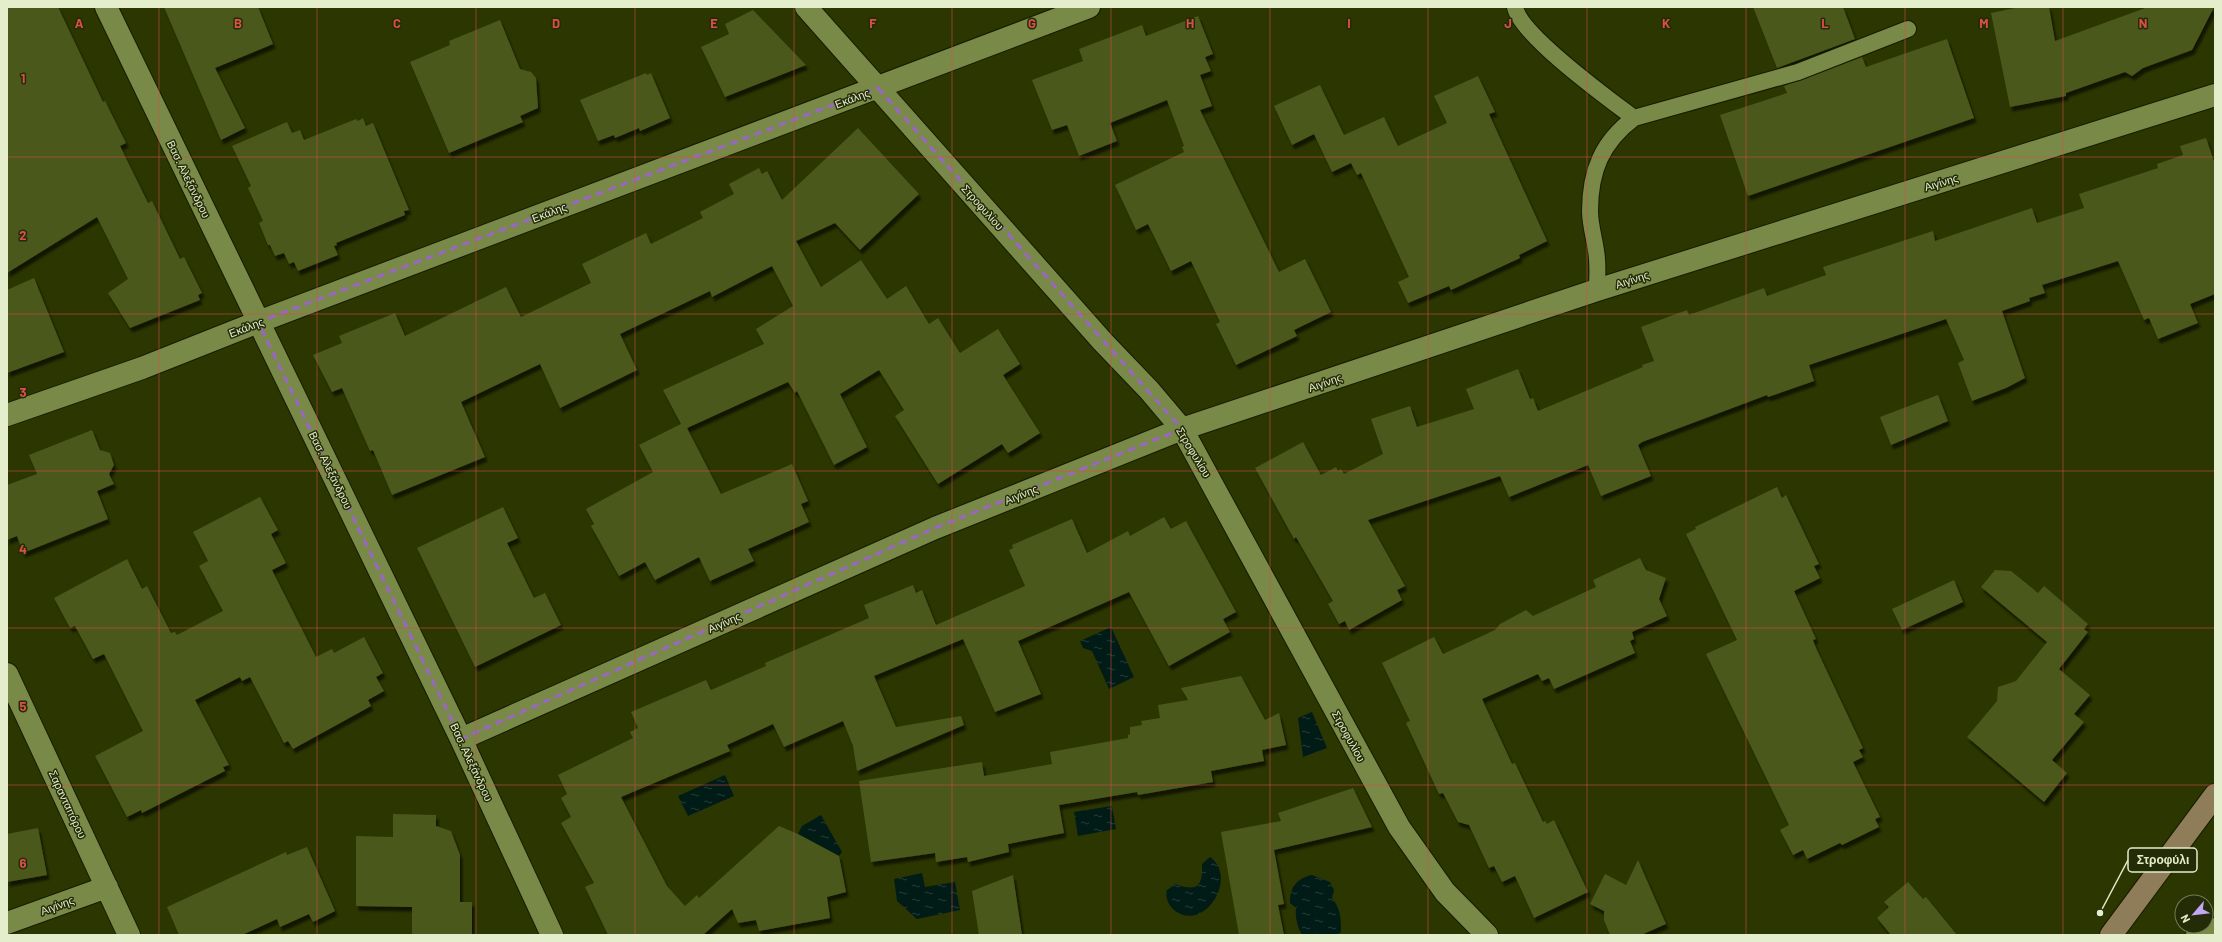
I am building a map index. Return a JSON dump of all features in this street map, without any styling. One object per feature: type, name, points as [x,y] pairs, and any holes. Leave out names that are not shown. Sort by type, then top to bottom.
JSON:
[{"type":"main road","points":[[2111,935],[2215,795]]},
{"type":"street","name":"Βασ. Αλεξάνδρου","points":[[106,7],[461,739],[552,935]]},
{"type":"street","name":"Στροφυλίου","points":[[806,7],[1103,342],[1149,390],[1182,429],[1399,826],[1445,892],[1487,935]]},
{"type":"street","name":"Εκάλης","points":[[7,415],[142,368],[258,322],[1089,7]]},
{"type":"street","name":"Αιγίνης","points":[[461,739],[935,528],[1182,429],[1597,290],[2215,95]]},
{"type":"street","name":"Σαρανταπόρου","points":[[7,674],[129,935]]},
{"type":"street","name":"Αιγίνης","points":[[7,923],[107,887]]},
{"type":"street","points":[[2198,935],[2215,929]]},
{"type":"lane","points":[[1515,7],[1516,14],[1543,45],[1596,90],[1634,118]]},
{"type":"lane","points":[[1597,290],[1597,260],[1590,212],[1593,176],[1604,149],[1620,129],[1634,118],[1798,72],[1908,29]]},
{"type":"highlighted area","points":[[878,88],[1182,429],[935,528],[461,739],[258,322]]},
{"type":"water","points":[[1111,627],[1134,677],[1109,689],[1092,651],[1083,648],[1080,641]]},
{"type":"water","points":[[1312,712],[1327,748],[1303,757],[1298,718]]},
{"type":"water","points":[[725,775],[734,796],[688,816],[678,796]]},
{"type":"water","points":[[1112,806],[1116,829],[1078,836],[1074,812]]},
{"type":"water","points":[[821,815],[842,852],[839,856],[798,834],[802,826]]},
{"type":"water","points":[[1210,857],[1218,866],[1221,877],[1219,889],[1214,900],[1206,909],[1196,915],[1185,915],[1174,910],[1170,906],[1166,896],[1166,891],[1175,884],[1189,887],[1197,886],[1200,883],[1202,864]]},
{"type":"water","points":[[922,873],[925,887],[955,882],[960,910],[917,919],[897,901],[894,879]]},
{"type":"water","points":[[1312,875],[1330,882],[1334,890],[1332,898],[1339,910],[1341,923],[1341,932],[1337,935],[1302,935],[1299,928],[1296,919],[1296,908],[1290,903],[1291,893],[1298,881]]},
{"type":"building","points":[[7,7],[58,7],[103,102],[105,101],[126,143],[120,146],[148,203],[152,201],[180,259],[184,257],[202,293],[198,295],[200,300],[130,328],[108,293],[128,279],[97,217],[7,273]]},
{"type":"building","points":[[164,7],[258,7],[273,44],[215,68],[245,128],[221,140]]},
{"type":"building","points":[[1753,7],[1843,7],[1855,39],[1777,68]]},
{"type":"building","points":[[2020,7],[2049,7],[2055,41],[2148,7],[2214,7],[2192,50],[2143,68],[2132,76],[2125,72],[2066,93],[2066,96],[2010,107],[1991,13]]},
{"type":"building","points":[[753,10],[806,65],[725,97],[701,47],[729,34],[725,24]]},
{"type":"building","points":[[1198,16],[1213,54],[1205,57],[1211,71],[1200,75],[1212,106],[1200,110],[1279,272],[1305,259],[1331,312],[1294,330],[1297,336],[1236,365],[1216,324],[1220,322],[1191,261],[1171,271],[1148,224],[1136,230],[1115,185],[1184,152],[1182,147],[1184,146],[1167,100],[1110,123],[1117,141],[1079,156],[1067,125],[1052,130],[1032,80],[1083,61],[1079,49],[1142,25],[1146,36]]},
{"type":"building","points":[[500,20],[520,69],[531,72],[536,78],[538,108],[520,116],[523,122],[449,153],[410,62],[450,45],[449,41]]},
{"type":"building","points":[[1947,39],[1974,118],[1748,196],[1720,115],[1787,93],[1784,86],[1862,57],[1866,67]]},
{"type":"building","points":[[646,73],[647,75],[651,73],[670,118],[640,131],[639,128],[615,138],[614,135],[598,141],[580,100]]},
{"type":"building","points":[[1478,76],[1495,112],[1489,114],[1547,241],[1519,255],[1520,258],[1451,290],[1449,286],[1408,303],[1398,282],[1409,277],[1361,173],[1357,175],[1351,163],[1332,172],[1314,134],[1292,145],[1274,106],[1320,85],[1344,135],[1384,117],[1398,146],[1447,123],[1434,96]]},
{"type":"building","points":[[363,118],[366,126],[373,123],[409,210],[404,211],[405,215],[336,243],[337,245],[334,246],[338,255],[298,271],[294,262],[289,264],[284,253],[275,256],[270,245],[268,245],[259,223],[263,221],[248,188],[251,186],[232,146],[287,122],[292,133],[300,130],[304,140],[356,119],[358,121]]},
{"type":"building","points":[[858,128],[919,194],[860,250],[835,223],[796,241],[821,287],[861,260],[887,299],[906,286],[929,324],[938,318],[960,353],[998,329],[1020,364],[1003,375],[1040,433],[1008,453],[1002,444],[938,484],[895,416],[904,410],[879,370],[840,394],[867,447],[834,465],[797,391],[795,393],[788,382],[687,428],[721,494],[792,464],[808,501],[801,504],[809,522],[748,549],[754,561],[710,581],[699,557],[655,580],[645,562],[619,576],[591,526],[594,524],[586,509],[653,472],[639,445],[681,424],[663,390],[764,344],[756,329],[793,306],[772,266],[712,297],[710,291],[620,334],[637,370],[560,408],[540,364],[461,402],[485,457],[392,495],[373,450],[370,451],[342,388],[332,392],[313,355],[342,343],[339,336],[395,313],[405,336],[506,287],[521,317],[591,283],[582,264],[646,233],[651,244],[703,218],[700,212],[734,194],[729,184],[759,168],[762,174],[767,171],[782,200]]},
{"type":"building","points":[[2206,138],[2215,164],[2215,294],[2190,304],[2198,323],[2158,339],[2149,318],[2144,320],[2118,261],[2042,285],[2045,293],[2029,298],[2030,301],[2002,311],[2025,378],[2006,388],[1972,401],[1958,363],[1964,360],[1946,319],[1809,365],[1814,381],[1768,397],[1767,395],[1642,442],[1638,445],[1651,476],[1601,496],[1588,465],[1509,497],[1500,476],[1368,520],[1405,586],[1397,590],[1402,600],[1349,630],[1345,621],[1339,624],[1328,604],[1333,601],[1296,537],[1294,539],[1255,468],[1303,442],[1321,475],[1336,467],[1338,471],[1341,469],[1344,474],[1383,454],[1371,419],[1410,406],[1417,427],[1474,409],[1466,389],[1518,369],[1530,399],[1533,398],[1538,411],[1654,361],[1641,327],[1687,310],[1689,315],[1764,288],[1767,296],[1826,275],[1823,267],[1933,231],[1935,241],[2032,208],[2037,223],[2084,208],[2079,194],[2158,168],[2157,164],[2183,155],[2180,146]]},
{"type":"building","points":[[34,278],[64,352],[7,373],[7,290]]},
{"type":"building","points":[[1938,395],[1948,421],[1891,445],[1880,417]]},
{"type":"building","points":[[92,430],[100,450],[110,453],[114,465],[109,474],[114,484],[97,491],[108,519],[23,553],[17,536],[7,540],[7,485],[37,474],[29,455]]},
{"type":"building","points":[[1777,487],[1782,498],[1786,495],[1819,564],[1814,566],[1820,578],[1794,591],[1816,639],[1813,640],[1816,648],[1863,748],[1859,750],[1863,757],[1853,762],[1880,817],[1875,819],[1879,827],[1842,845],[1840,843],[1807,859],[1803,850],[1793,855],[1780,830],[1789,825],[1706,654],[1737,640],[1686,534],[1696,529],[1695,527]]},
{"type":"building","points":[[260,497],[278,530],[271,534],[286,563],[272,570],[316,657],[332,649],[334,653],[364,637],[383,673],[376,677],[384,691],[368,700],[371,706],[293,749],[288,741],[284,743],[250,677],[242,681],[240,677],[195,700],[229,765],[223,767],[225,771],[142,813],[141,810],[127,817],[95,756],[143,731],[104,654],[93,659],[75,626],[70,628],[54,598],[127,559],[142,589],[147,586],[171,633],[175,632],[177,635],[223,611],[199,566],[208,561],[193,532]]},
{"type":"building","points":[[503,507],[518,538],[507,543],[534,598],[545,593],[561,625],[475,667],[417,548]]},
{"type":"building","points":[[1164,517],[1171,529],[1186,521],[1236,612],[1223,619],[1230,632],[1169,666],[1129,592],[1018,641],[1041,694],[995,712],[963,639],[874,676],[896,727],[961,716],[964,725],[857,771],[853,746],[843,721],[784,747],[773,724],[727,745],[730,751],[621,797],[667,886],[685,906],[697,895],[699,898],[779,826],[798,834],[839,856],[846,892],[827,897],[830,918],[759,931],[756,920],[738,923],[732,909],[703,935],[608,935],[585,887],[594,883],[561,823],[571,817],[561,798],[567,794],[558,775],[633,738],[630,732],[638,728],[631,712],[706,680],[711,690],[766,666],[765,663],[869,618],[864,605],[913,585],[916,593],[922,590],[936,625],[1025,586],[1009,550],[1013,548],[1012,545],[1072,519],[1087,553],[1128,531],[1130,536]]},
{"type":"building","points":[[1640,558],[1646,570],[1666,578],[1659,599],[1667,616],[1632,632],[1634,639],[1630,641],[1635,653],[1554,689],[1549,678],[1542,681],[1538,674],[1482,699],[1512,764],[1515,763],[1543,822],[1545,821],[1547,824],[1554,820],[1588,892],[1534,918],[1515,876],[1502,882],[1494,866],[1489,868],[1469,825],[1458,822],[1443,793],[1439,794],[1406,723],[1410,721],[1382,663],[1434,637],[1443,654],[1495,630],[1500,624],[1526,610],[1533,616],[1596,587],[1593,580]]},
{"type":"building","points":[[1995,570],[2011,571],[2038,593],[2044,586],[2088,624],[2084,629],[2088,632],[2059,669],[2090,695],[2074,714],[2084,722],[2052,760],[2067,773],[2044,802],[1967,737],[1997,701],[1998,687],[2016,681],[2047,642],[1981,587]]},
{"type":"building","points":[[1954,580],[1963,602],[1902,630],[1892,609]]},
{"type":"building","points":[[1241,676],[1265,720],[1279,713],[1286,745],[1262,750],[1264,761],[1211,771],[1213,782],[1138,795],[1137,792],[1059,805],[1064,833],[1008,844],[1009,852],[968,862],[967,857],[936,862],[935,853],[871,862],[859,781],[982,762],[984,776],[1052,764],[1050,752],[1128,738],[1128,735],[1130,734],[1130,727],[1142,725],[1141,721],[1160,718],[1158,705],[1188,700],[1181,688]]},
{"type":"building","points":[[1353,788],[1372,827],[1274,850],[1284,904],[1278,905],[1284,935],[1239,935],[1221,832],[1281,821],[1278,813]]},
{"type":"building","points":[[393,814],[436,815],[436,826],[451,831],[460,855],[460,902],[472,902],[472,935],[412,935],[412,907],[356,906],[356,836],[393,837]]},
{"type":"building","points":[[38,828],[47,875],[7,882],[7,834]]},
{"type":"building","points":[[307,847],[335,911],[313,922],[309,914],[280,927],[277,919],[242,935],[179,935],[167,907],[286,852],[287,855]]},
{"type":"building","points":[[1638,860],[1666,924],[1641,935],[1610,935],[1604,920],[1604,911],[1590,904],[1605,874],[1626,885]]},
{"type":"building","points":[[1013,875],[1022,935],[979,935],[972,891]]},
{"type":"building","points":[[1908,882],[1923,899],[1926,897],[1957,935],[1891,935],[1877,918],[1889,907],[1884,902]]},
{"type":"place","name":"Στροφύλι","points":[[2100,913]]}]
